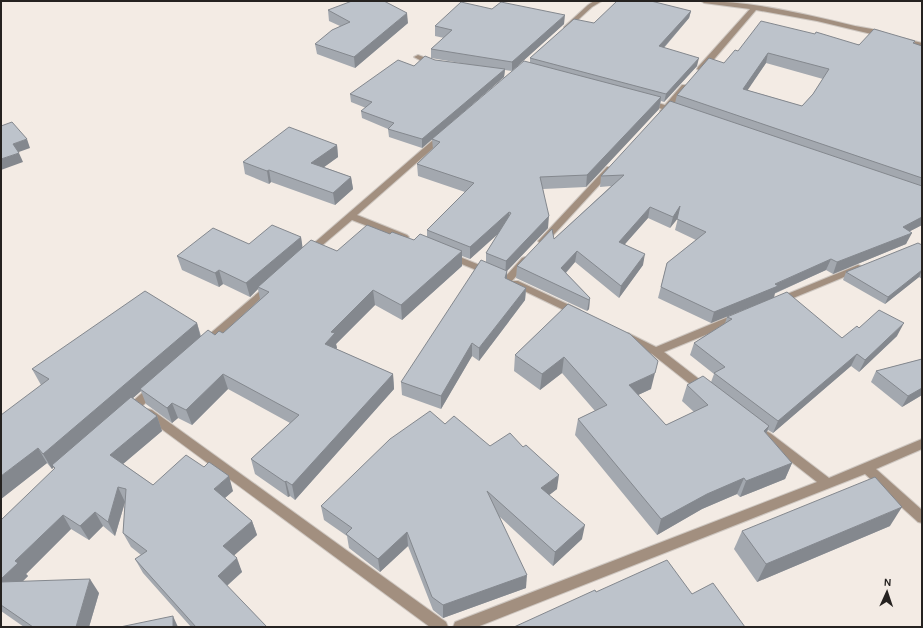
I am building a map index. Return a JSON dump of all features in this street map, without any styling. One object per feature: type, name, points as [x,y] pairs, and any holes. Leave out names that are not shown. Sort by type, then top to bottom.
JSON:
[{"type":"street","points":[[556,37],[590,6],[599,1]]},
{"type":"street","points":[[704,1],[755,7],[835,22],[922,45]]},
{"type":"street","points":[[657,119],[755,7]]},
{"type":"street","points":[[418,57],[435,64],[442,65]]},
{"type":"street","points":[[637,99],[682,112]]},
{"type":"street","points":[[302,258],[453,128]]},
{"type":"street","points":[[540,245],[614,164]]},
{"type":"street","points":[[350,216],[414,242]]},
{"type":"street","points":[[443,253],[508,279],[585,317]]},
{"type":"street","points":[[508,279],[529,256]]},
{"type":"street","points":[[767,306],[870,263]]},
{"type":"street","points":[[202,347],[279,279]]},
{"type":"street","points":[[656,351],[745,315]]},
{"type":"street","points":[[621,334],[656,351],[710,394]]},
{"type":"street","points":[[119,420],[160,383]]},
{"type":"street","points":[[136,404],[441,627]]},
{"type":"street","points":[[759,432],[828,484]]},
{"type":"street","points":[[460,627],[828,484],[922,444]]},
{"type":"street","points":[[867,468],[922,518]]},
{"type":"building","points":[[352,1],[384,1],[407,13],[354,57],[315,44],[332,30],[350,22],[328,10]]},
{"type":"building","points":[[617,1],[651,1],[691,11],[659,46],[699,58],[666,94],[530,58],[574,19],[594,23]]},
{"type":"building","points":[[461,2],[492,9],[501,2],[565,15],[512,62],[431,49],[452,30],[435,26]]},
{"type":"building","points":[[761,21],[815,34],[816,32],[859,45],[874,29],[915,41],[913,43],[922,46],[922,178],[677,95],[709,58],[724,63],[735,50],[738,51]],"holes":[[[768,53],[829,69],[813,94],[802,106],[743,89]]]},
{"type":"building","points":[[425,56],[435,60],[505,69],[422,139],[388,129],[394,123],[361,111],[372,102],[350,94],[398,60],[414,66]]},
{"type":"building","points":[[524,61],[661,97],[587,175],[540,177],[549,216],[506,261],[486,253],[511,213],[509,212],[470,247],[427,230],[474,183],[417,164],[440,142],[432,139]]},
{"type":"building","points":[[670,101],[922,186],[922,217],[903,227],[912,233],[837,262],[831,259],[775,284],[778,286],[714,312],[661,287],[667,263],[706,232],[677,219],[680,206],[673,217],[650,207],[619,242],[645,254],[621,286],[577,251],[561,268],[590,298],[589,300],[517,266],[552,229],[554,239],[624,175],[601,176]]},
{"type":"building","points":[[12,122],[27,139],[13,144],[19,153],[1,159],[1,126]]},
{"type":"building","points":[[289,127],[337,145],[311,163],[351,177],[333,193],[243,162]]},
{"type":"building","points":[[272,225],[301,237],[246,283],[219,270],[215,273],[177,256],[213,228],[249,244]]},
{"type":"building","points":[[367,225],[390,234],[392,232],[414,240],[420,234],[462,251],[401,305],[373,290],[331,332],[335,333],[325,344],[393,374],[292,485],[286,481],[285,482],[251,459],[299,415],[223,374],[186,410],[172,403],[167,408],[140,389],[208,330],[215,335],[219,331],[223,333],[269,292],[258,287],[311,240],[337,251]]},
{"type":"building","points":[[918,243],[922,245],[922,270],[888,297],[846,272]]},
{"type":"building","points":[[481,260],[507,271],[505,278],[526,288],[479,348],[472,343],[441,396],[401,382]]},
{"type":"building","points":[[145,291],[197,323],[43,454],[38,448],[1,476],[1,415],[49,379],[32,369]]},
{"type":"building","points":[[787,292],[842,338],[857,326],[859,328],[879,310],[904,323],[865,360],[857,354],[778,421],[714,373],[725,367],[694,343],[732,319],[727,317]]},
{"type":"building","points":[[568,304],[630,334],[658,361],[655,373],[629,385],[666,425],[708,405],[687,385],[703,376],[769,426],[764,431],[792,463],[746,481],[744,478],[707,494],[661,519],[578,419],[607,405],[564,357],[542,374],[515,355]]},
{"type":"building","points":[[922,359],[922,388],[908,396],[876,371]]},
{"type":"building","points":[[131,397],[157,416],[110,455],[153,485],[186,455],[204,467],[209,462],[229,476],[214,489],[252,521],[223,546],[237,558],[218,576],[267,627],[196,627],[135,559],[147,551],[123,533],[126,489],[118,487],[108,522],[95,512],[80,526],[63,515],[15,561],[18,563],[1,579],[1,520],[55,468],[52,465]]},
{"type":"building","points":[[430,411],[445,424],[454,416],[490,446],[510,433],[523,447],[526,445],[559,475],[541,488],[585,525],[555,552],[487,491],[527,575],[443,605],[432,597],[407,532],[378,559],[346,534],[352,528],[321,506],[390,439]]},
{"type":"building","points":[[875,477],[902,507],[766,564],[742,531]]},
{"type":"building","points":[[667,560],[692,594],[713,583],[745,627],[514,627],[595,590],[596,592]]},
{"type":"building","points":[[90,579],[76,627],[33,627],[1,605],[1,582]]},
{"type":"building","points":[[173,616],[173,627],[120,627]]}]
